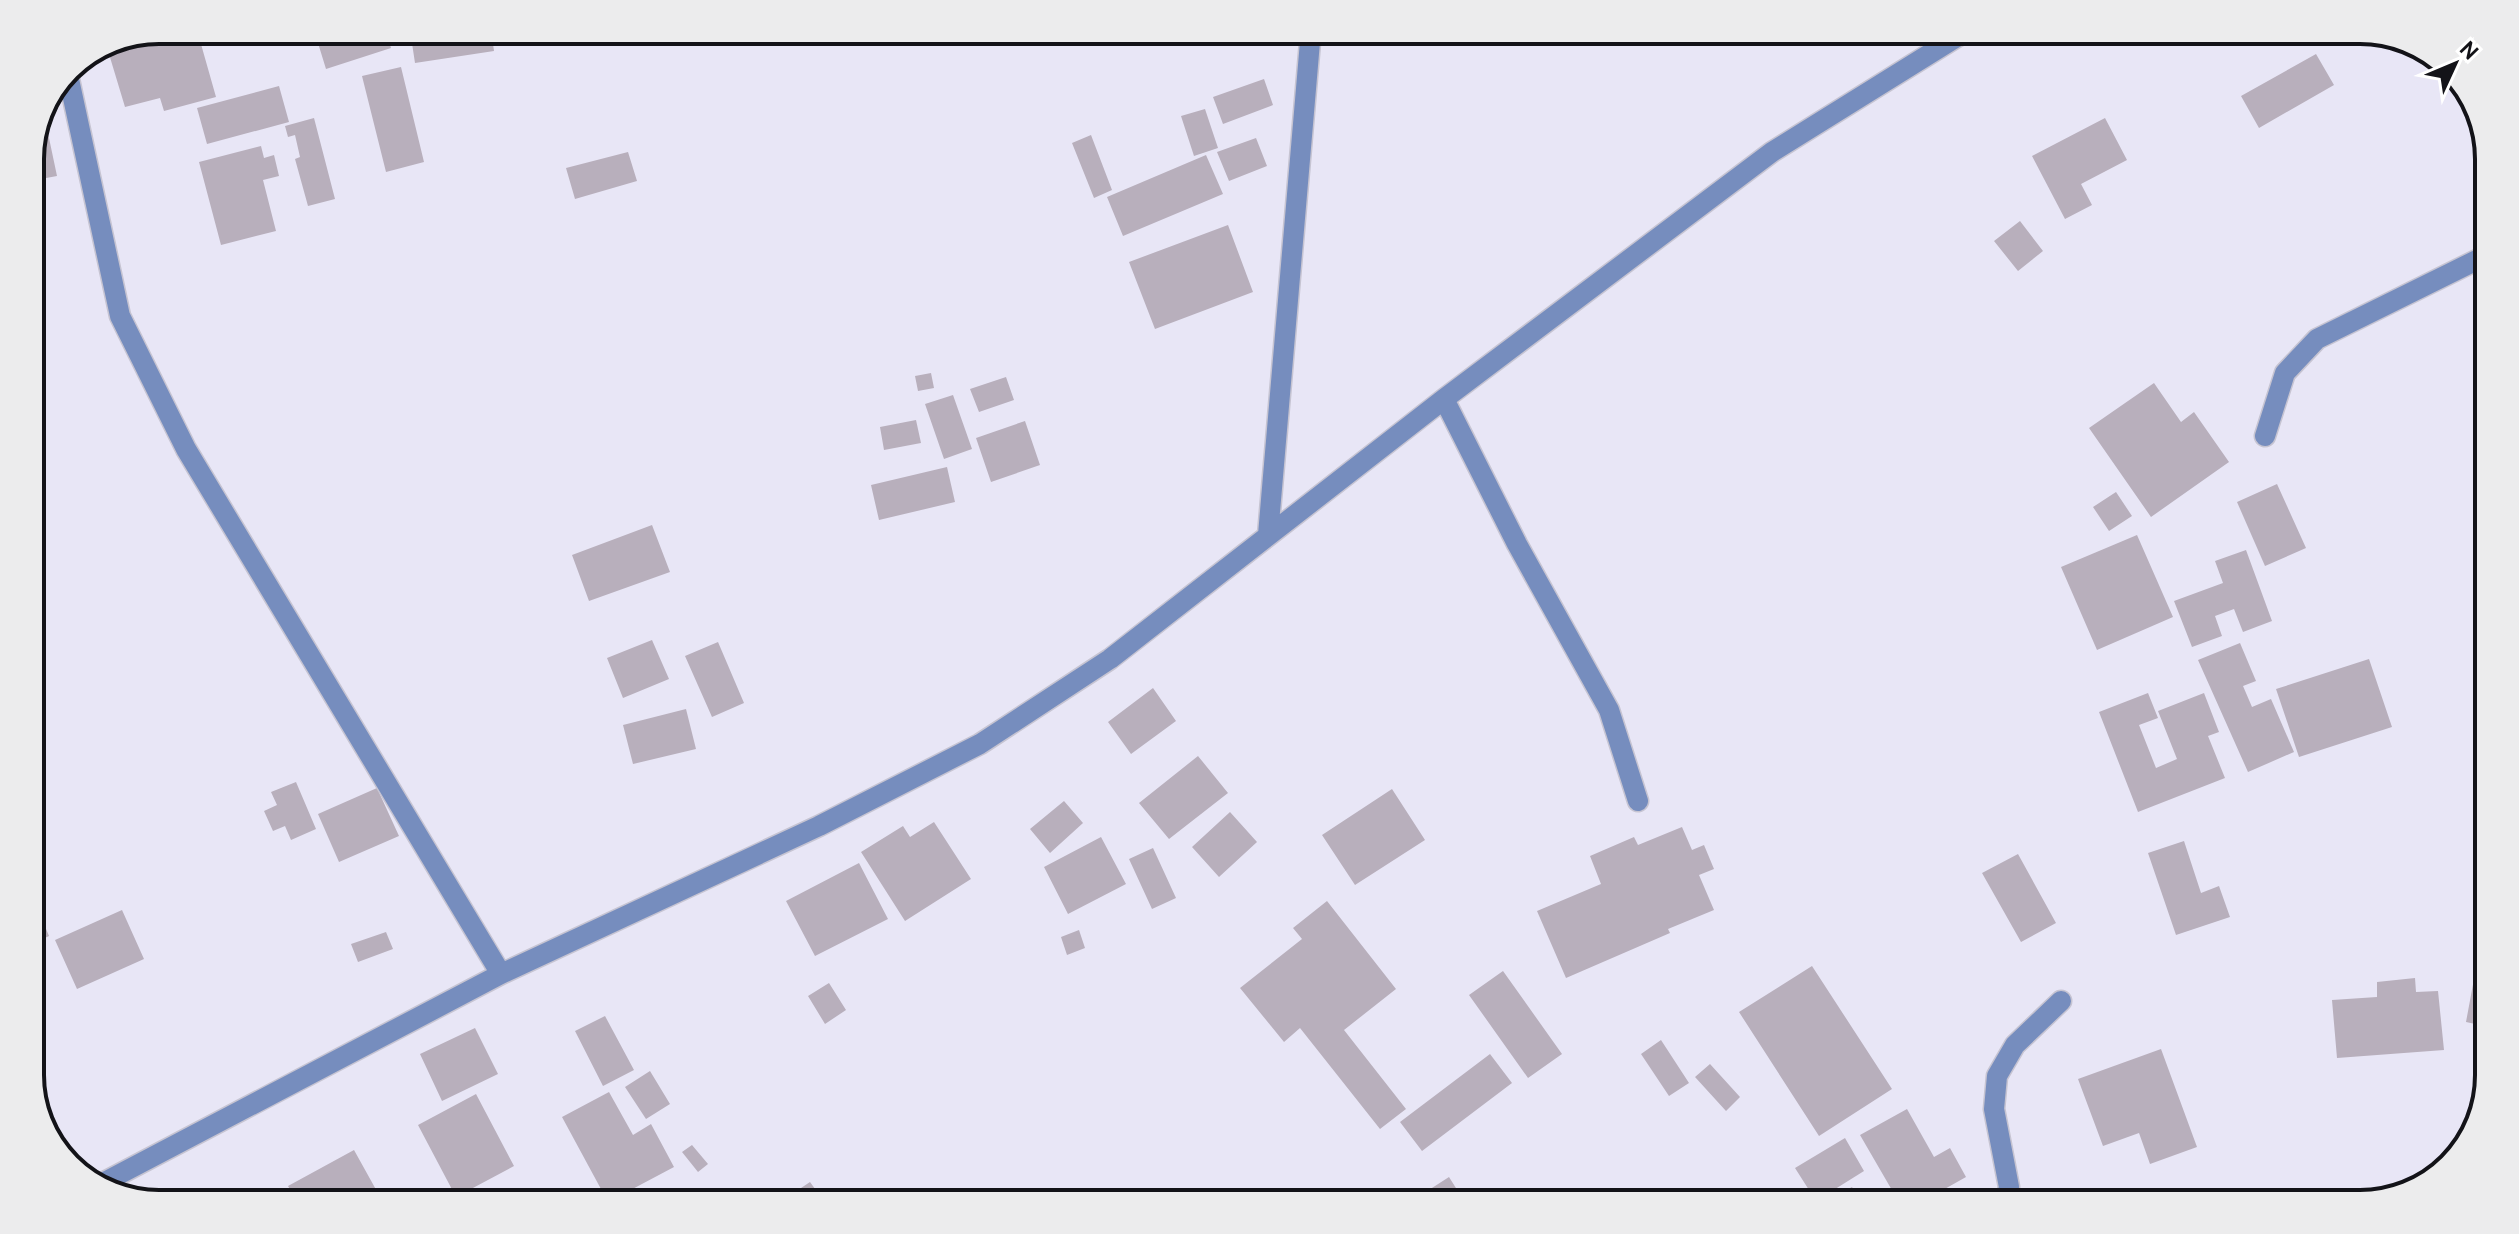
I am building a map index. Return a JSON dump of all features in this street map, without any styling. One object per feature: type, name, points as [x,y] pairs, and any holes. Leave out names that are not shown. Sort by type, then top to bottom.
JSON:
[{"type":"street","points":[[1268,535],[1310,44]]},
{"type":"street","points":[[110,1179],[501,974],[819,826],[980,744],[1110,659],[1444,399],[1772,152],[1946,44]]},
{"type":"street","points":[[70,86],[120,316],[186,449],[501,974]]},
{"type":"street","points":[[2265,436],[2285,373],[2317,339],[2475,261]]},
{"type":"street","points":[[1444,399],[1517,544],[1609,710],[1638,801]]},
{"type":"street","points":[[2008,1190],[1994,1109],[1997,1076],[2015,1045],[2061,1001]]},
{"type":"building","points":[[201,44],[216,97],[164,111],[160,98],[125,107],[109,55],[131,48]]},
{"type":"building","points":[[318,44],[390,44],[391,48],[326,69]]},
{"type":"building","points":[[412,44],[493,44],[494,51],[415,63]]},
{"type":"building","points":[[2316,54],[2334,85],[2259,128],[2241,96]]},
{"type":"building","points":[[401,67],[424,162],[386,172],[362,76]]},
{"type":"building","points":[[1264,79],[1273,105],[1223,124],[1213,97]]},
{"type":"building","points":[[279,86],[289,122],[207,144],[197,108]]},
{"type":"building","points":[[1205,109],[1218,148],[1194,156],[1181,116]]},
{"type":"building","points":[[314,118],[335,199],[308,206],[295,159],[300,157],[295,135],[288,137],[285,126]]},
{"type":"building","points":[[2105,118],[2127,160],[2081,184],[2092,205],[2065,219],[2032,156]]},
{"type":"building","points":[[48,131],[57,176],[44,178]]},
{"type":"building","points":[[1091,135],[1112,190],[1094,198],[1072,143]]},
{"type":"building","points":[[1256,138],[1267,166],[1229,181],[1217,152]]},
{"type":"building","points":[[261,146],[264,158],[274,155],[279,176],[263,180],[276,231],[221,245],[199,162]]},
{"type":"building","points":[[628,152],[637,181],[575,199],[566,168]]},
{"type":"building","points":[[1206,155],[1223,194],[1123,236],[1107,197]]},
{"type":"building","points":[[2020,221],[2043,251],[2018,271],[1994,241]]},
{"type":"building","points":[[1228,225],[1253,292],[1155,329],[1129,262]]},
{"type":"building","points":[[931,373],[934,388],[918,391],[915,376]]},
{"type":"building","points":[[1006,377],[1014,400],[979,412],[970,389]]},
{"type":"building","points":[[2154,383],[2181,422],[2194,412],[2229,462],[2151,517],[2089,428]]},
{"type":"building","points":[[953,395],[972,449],[944,459],[925,404]]},
{"type":"building","points":[[916,420],[921,443],[884,450],[880,427]]},
{"type":"building","points":[[1025,421],[1040,465],[991,482],[976,438]]},
{"type":"building","points":[[947,467],[955,502],[879,520],[871,485]]},
{"type":"building","points":[[2277,484],[2306,548],[2265,566],[2237,502]]},
{"type":"building","points":[[2116,492],[2132,516],[2109,531],[2093,507]]},
{"type":"building","points":[[652,525],[670,572],[589,601],[572,555]]},
{"type":"building","points":[[2137,535],[2173,617],[2097,650],[2061,567]]},
{"type":"building","points":[[2246,550],[2272,621],[2243,632],[2234,609],[2215,616],[2222,636],[2192,647],[2174,601],[2223,583],[2215,561]]},
{"type":"building","points":[[652,640],[669,679],[623,698],[607,658]]},
{"type":"building","points":[[718,642],[744,703],[712,717],[685,656]]},
{"type":"building","points":[[2240,643],[2256,681],[2243,686],[2252,707],[2271,699],[2294,752],[2248,772],[2198,660]]},
{"type":"building","points":[[2369,659],[2392,727],[2299,757],[2276,689]]},
{"type":"building","points":[[1153,688],[1176,721],[1131,754],[1108,722]]},
{"type":"building","points":[[2148,693],[2158,718],[2139,725],[2156,768],[2177,759],[2158,711],[2204,693],[2219,732],[2208,736],[2225,778],[2138,812],[2099,712]]},
{"type":"building","points":[[686,709],[696,749],[633,764],[623,725]]},
{"type":"building","points":[[1198,756],[1228,793],[1169,839],[1139,803]]},
{"type":"building","points":[[296,782],[316,829],[291,840],[285,826],[273,831],[264,811],[277,805],[271,792]]},
{"type":"building","points":[[377,788],[399,836],[339,862],[318,814]]},
{"type":"building","points":[[1392,789],[1425,840],[1355,885],[1322,835]]},
{"type":"building","points":[[1064,801],[1083,823],[1050,853],[1030,829]]},
{"type":"building","points":[[1230,812],[1257,842],[1219,877],[1192,847]]},
{"type":"building","points":[[934,822],[971,879],[905,921],[861,852],[903,826],[910,837]]},
{"type":"building","points":[[1682,827],[1692,850],[1704,845],[1714,869],[1699,875],[1714,910],[1668,929],[1670,933],[1566,978],[1537,911],[1601,884],[1590,856],[1634,837],[1638,845]]},
{"type":"building","points":[[1101,837],[1126,884],[1068,914],[1044,867]]},
{"type":"building","points":[[2184,841],[2201,893],[2219,886],[2230,917],[2176,935],[2148,853]]},
{"type":"building","points":[[1153,848],[1176,898],[1152,909],[1129,859]]},
{"type":"building","points":[[2018,854],[2056,923],[2021,942],[1982,873]]},
{"type":"building","points":[[859,863],[888,919],[815,956],[786,901]]},
{"type":"building","points":[[1327,901],[1396,989],[1344,1030],[1406,1109],[1380,1129],[1300,1028],[1284,1042],[1240,988],[1302,939],[1293,928]]},
{"type":"building","points":[[122,910],[144,959],[77,989],[55,940]]},
{"type":"building","points":[[1079,930],[1085,948],[1067,955],[1061,937]]},
{"type":"building","points":[[386,932],[393,949],[358,962],[351,944]]},
{"type":"building","points":[[1812,966],[1892,1089],[1819,1136],[1739,1012]]},
{"type":"building","points":[[1503,971],[1562,1054],[1528,1078],[1469,995]]},
{"type":"building","points":[[2475,974],[2475,1024],[2466,1022]]},
{"type":"building","points":[[2415,978],[2416,992],[2438,991],[2444,1050],[2337,1058],[2332,1000],[2377,997],[2377,982]]},
{"type":"building","points":[[829,983],[846,1010],[825,1024],[808,996]]},
{"type":"building","points":[[605,1016],[634,1070],[603,1086],[575,1031]]},
{"type":"building","points":[[475,1028],[498,1074],[442,1101],[420,1054]]},
{"type":"building","points":[[1661,1040],[1689,1083],[1669,1096],[1641,1054]]},
{"type":"building","points":[[2161,1049],[2197,1147],[2150,1164],[2139,1133],[2103,1146],[2078,1079]]},
{"type":"building","points":[[1490,1054],[1512,1083],[1422,1151],[1400,1122]]},
{"type":"building","points":[[1710,1064],[1740,1097],[1726,1111],[1695,1077]]},
{"type":"building","points":[[650,1071],[670,1104],[646,1119],[625,1087]]},
{"type":"building","points":[[609,1092],[633,1135],[651,1124],[674,1167],[631,1190],[602,1190],[562,1117]]},
{"type":"building","points":[[476,1094],[514,1166],[469,1190],[452,1190],[418,1125]]},
{"type":"building","points":[[1907,1109],[1934,1157],[1950,1148],[1966,1177],[1943,1190],[1892,1190],[1860,1135]]},
{"type":"building","points":[[1845,1138],[1864,1171],[1834,1190],[1809,1190],[1795,1168]]},
{"type":"building","points":[[692,1145],[708,1164],[698,1172],[682,1152]]},
{"type":"building","points":[[354,1150],[376,1190],[290,1190],[288,1186]]},
{"type":"building","points":[[1449,1177],[1457,1190],[1429,1190]]},
{"type":"building","points":[[810,1182],[816,1190],[798,1190]]}]
